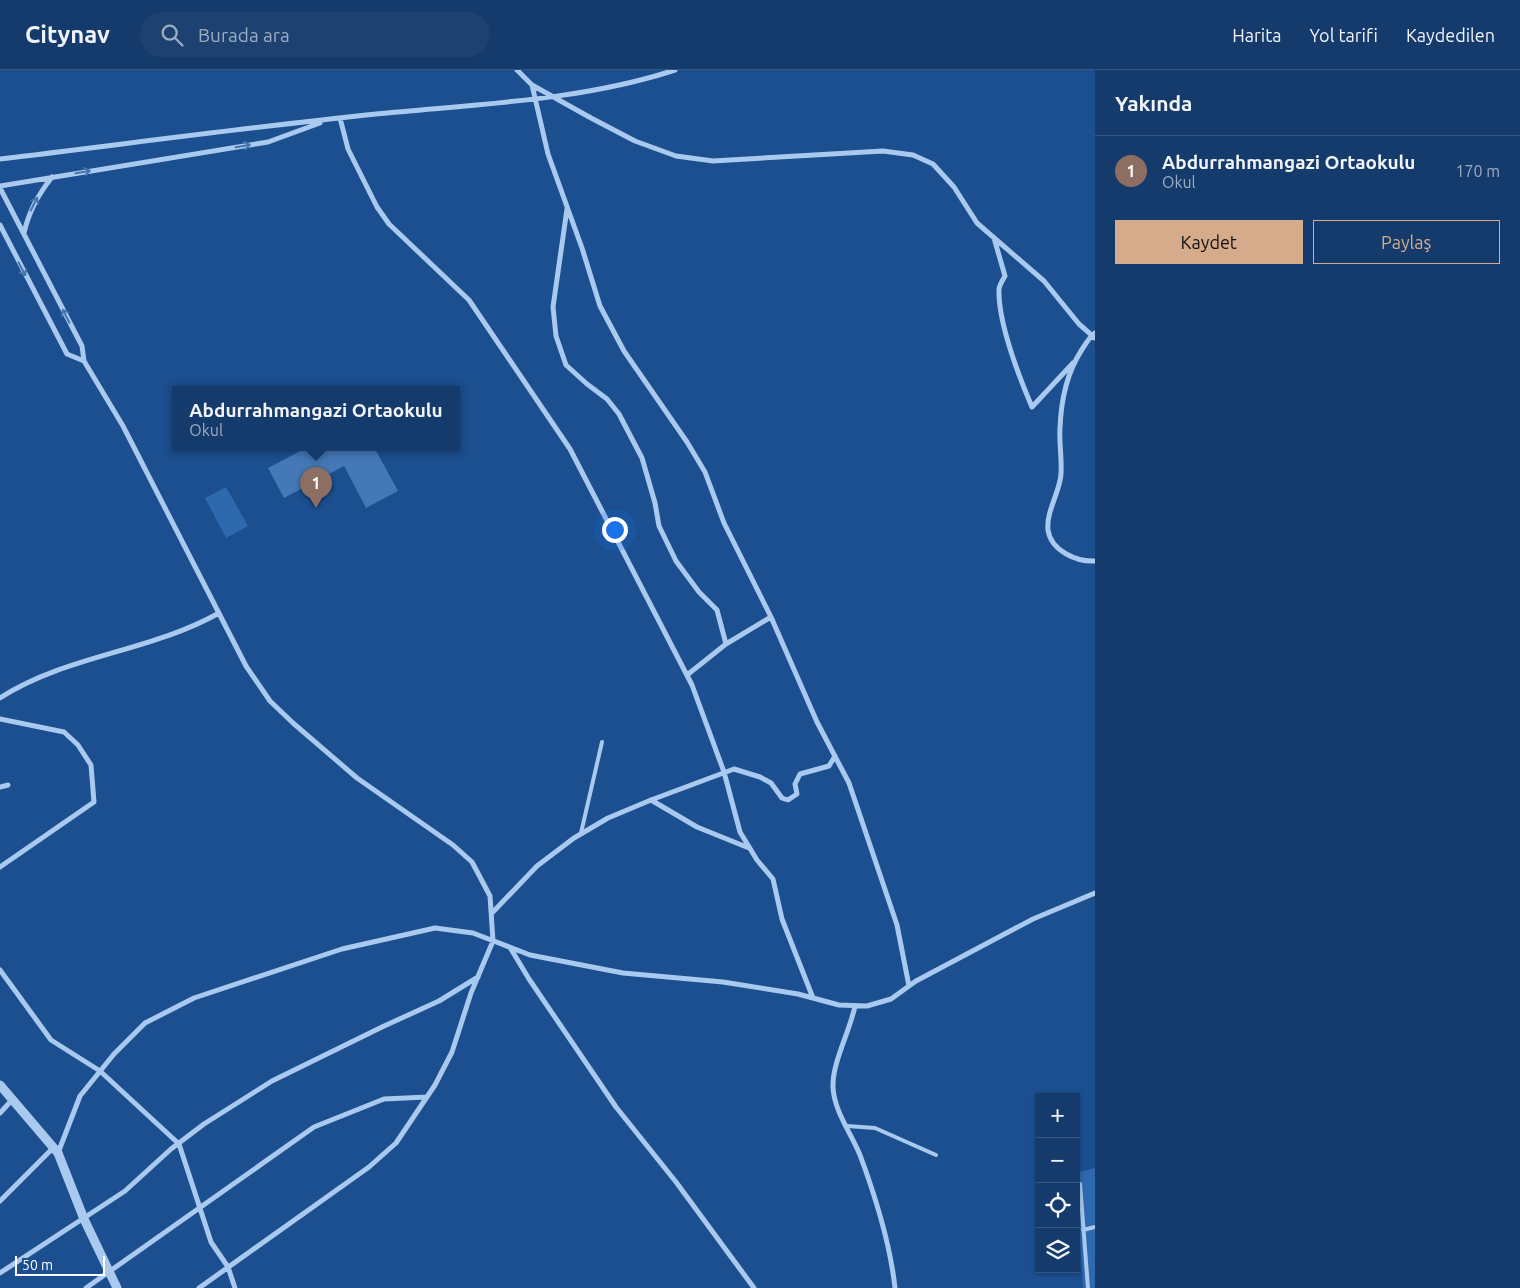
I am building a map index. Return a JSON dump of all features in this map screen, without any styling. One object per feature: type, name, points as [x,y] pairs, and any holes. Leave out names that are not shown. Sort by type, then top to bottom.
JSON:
[{"type":"street","points":[[517,70],[532,85],[635,141],[676,156],[712,161],[883,151],[913,155],[933,164],[954,187],[977,223],[1044,281],[1079,324],[1094,335],[1074,362],[1032,407],[1022,382],[1002,316],[999,288],[1005,276],[994,238]]},
{"type":"street","points":[[0,159],[340,118],[552,96],[634,84],[675,70]]},
{"type":"street","points":[[532,85],[548,154],[600,306],[624,351],[687,442],[705,472],[724,522],[771,617],[817,722],[849,783],[896,925],[909,986]]},
{"type":"street","points":[[340,118],[348,149],[377,207],[389,224],[469,300],[570,450],[686,675],[724,772],[740,832],[772,879],[782,919],[813,998]]},
{"type":"street","points":[[199,1288],[369,1167],[396,1143],[427,1097],[452,1052],[478,977],[493,941],[490,896],[485,884],[463,853],[357,778],[270,701],[246,666],[124,426],[84,361],[82,346],[0,187],[268,142],[328,120]]},
{"type":"street","points":[[24,234],[28,216],[52,177]]},
{"type":"street","points":[[568,209],[553,306],[556,336],[566,365],[607,399],[619,414],[642,458],[656,503],[659,526],[676,561],[699,592],[716,610],[726,644]]},
{"type":"street","points":[[0,225],[68,354],[84,361]]},
{"type":"street","points":[[1074,362],[1064,390],[1060,428],[1061,475],[1051,511],[1048,531],[1055,544],[1068,556],[1085,562],[1095,561]]},
{"type":"street","points":[[0,698],[23,683],[57,670],[163,637],[201,623],[219,613]]},
{"type":"street","points":[[686,675],[726,644],[771,617]]},
{"type":"street","points":[[0,720],[64,732],[78,745],[90,765],[94,802],[0,867]]},
{"type":"street","points":[[492,913],[538,866],[581,833],[608,818],[734,768],[749,772],[771,783],[782,798],[788,800],[797,794],[796,784],[800,774],[828,766],[835,756]]},
{"type":"street","points":[[0,786],[8,785]]},
{"type":"street","points":[[651,800],[697,827],[750,848]]},
{"type":"street","points":[[0,1201],[56,1150],[80,1096],[114,1054],[145,1024],[194,998],[342,949],[435,928],[473,932],[530,955],[623,973],[724,982],[813,998],[839,1005],[867,1006],[891,999],[909,986],[1033,918],[1095,893]]},
{"type":"street","points":[[511,948],[529,979],[616,1107],[676,1182],[754,1288]]},
{"type":"street","points":[[0,970],[51,1040],[100,1071],[179,1144],[211,1242],[228,1267],[235,1288]]},
{"type":"street","points":[[0,1272],[125,1190],[179,1144],[272,1081],[382,1027],[439,1002],[478,977]]},
{"type":"street","points":[[855,1006],[833,1082],[836,1102],[878,1208],[888,1242],[895,1288]]},
{"type":"street","points":[[0,1086],[56,1150],[84,1218],[117,1288]]},
{"type":"street","points":[[86,1288],[314,1127],[384,1099],[427,1097]]},
{"type":"street","points":[[0,1113],[12,1100]]},
{"type":"lane","points":[[581,833],[602,742]]},
{"type":"lane","points":[[847,1126],[875,1128],[936,1155]]},
{"type":"lane","points":[[1080,1184],[1088,1288]]},
{"type":"lane","points":[[1083,1230],[1095,1227]]},
{"type":"shaded area","points":[[226,487],[248,526],[226,538],[205,498]]},
{"type":"shaded area","points":[[1095,1168],[1095,1288],[1083,1288],[1080,1239],[1080,1172]]},
{"type":"building","points":[[300,451],[376,451],[398,491],[366,508],[344,466],[284,498],[268,468]]},
{"type":"place","name":"Abdurrahmangazi Ortaokulu","points":[[316,508]]}]
